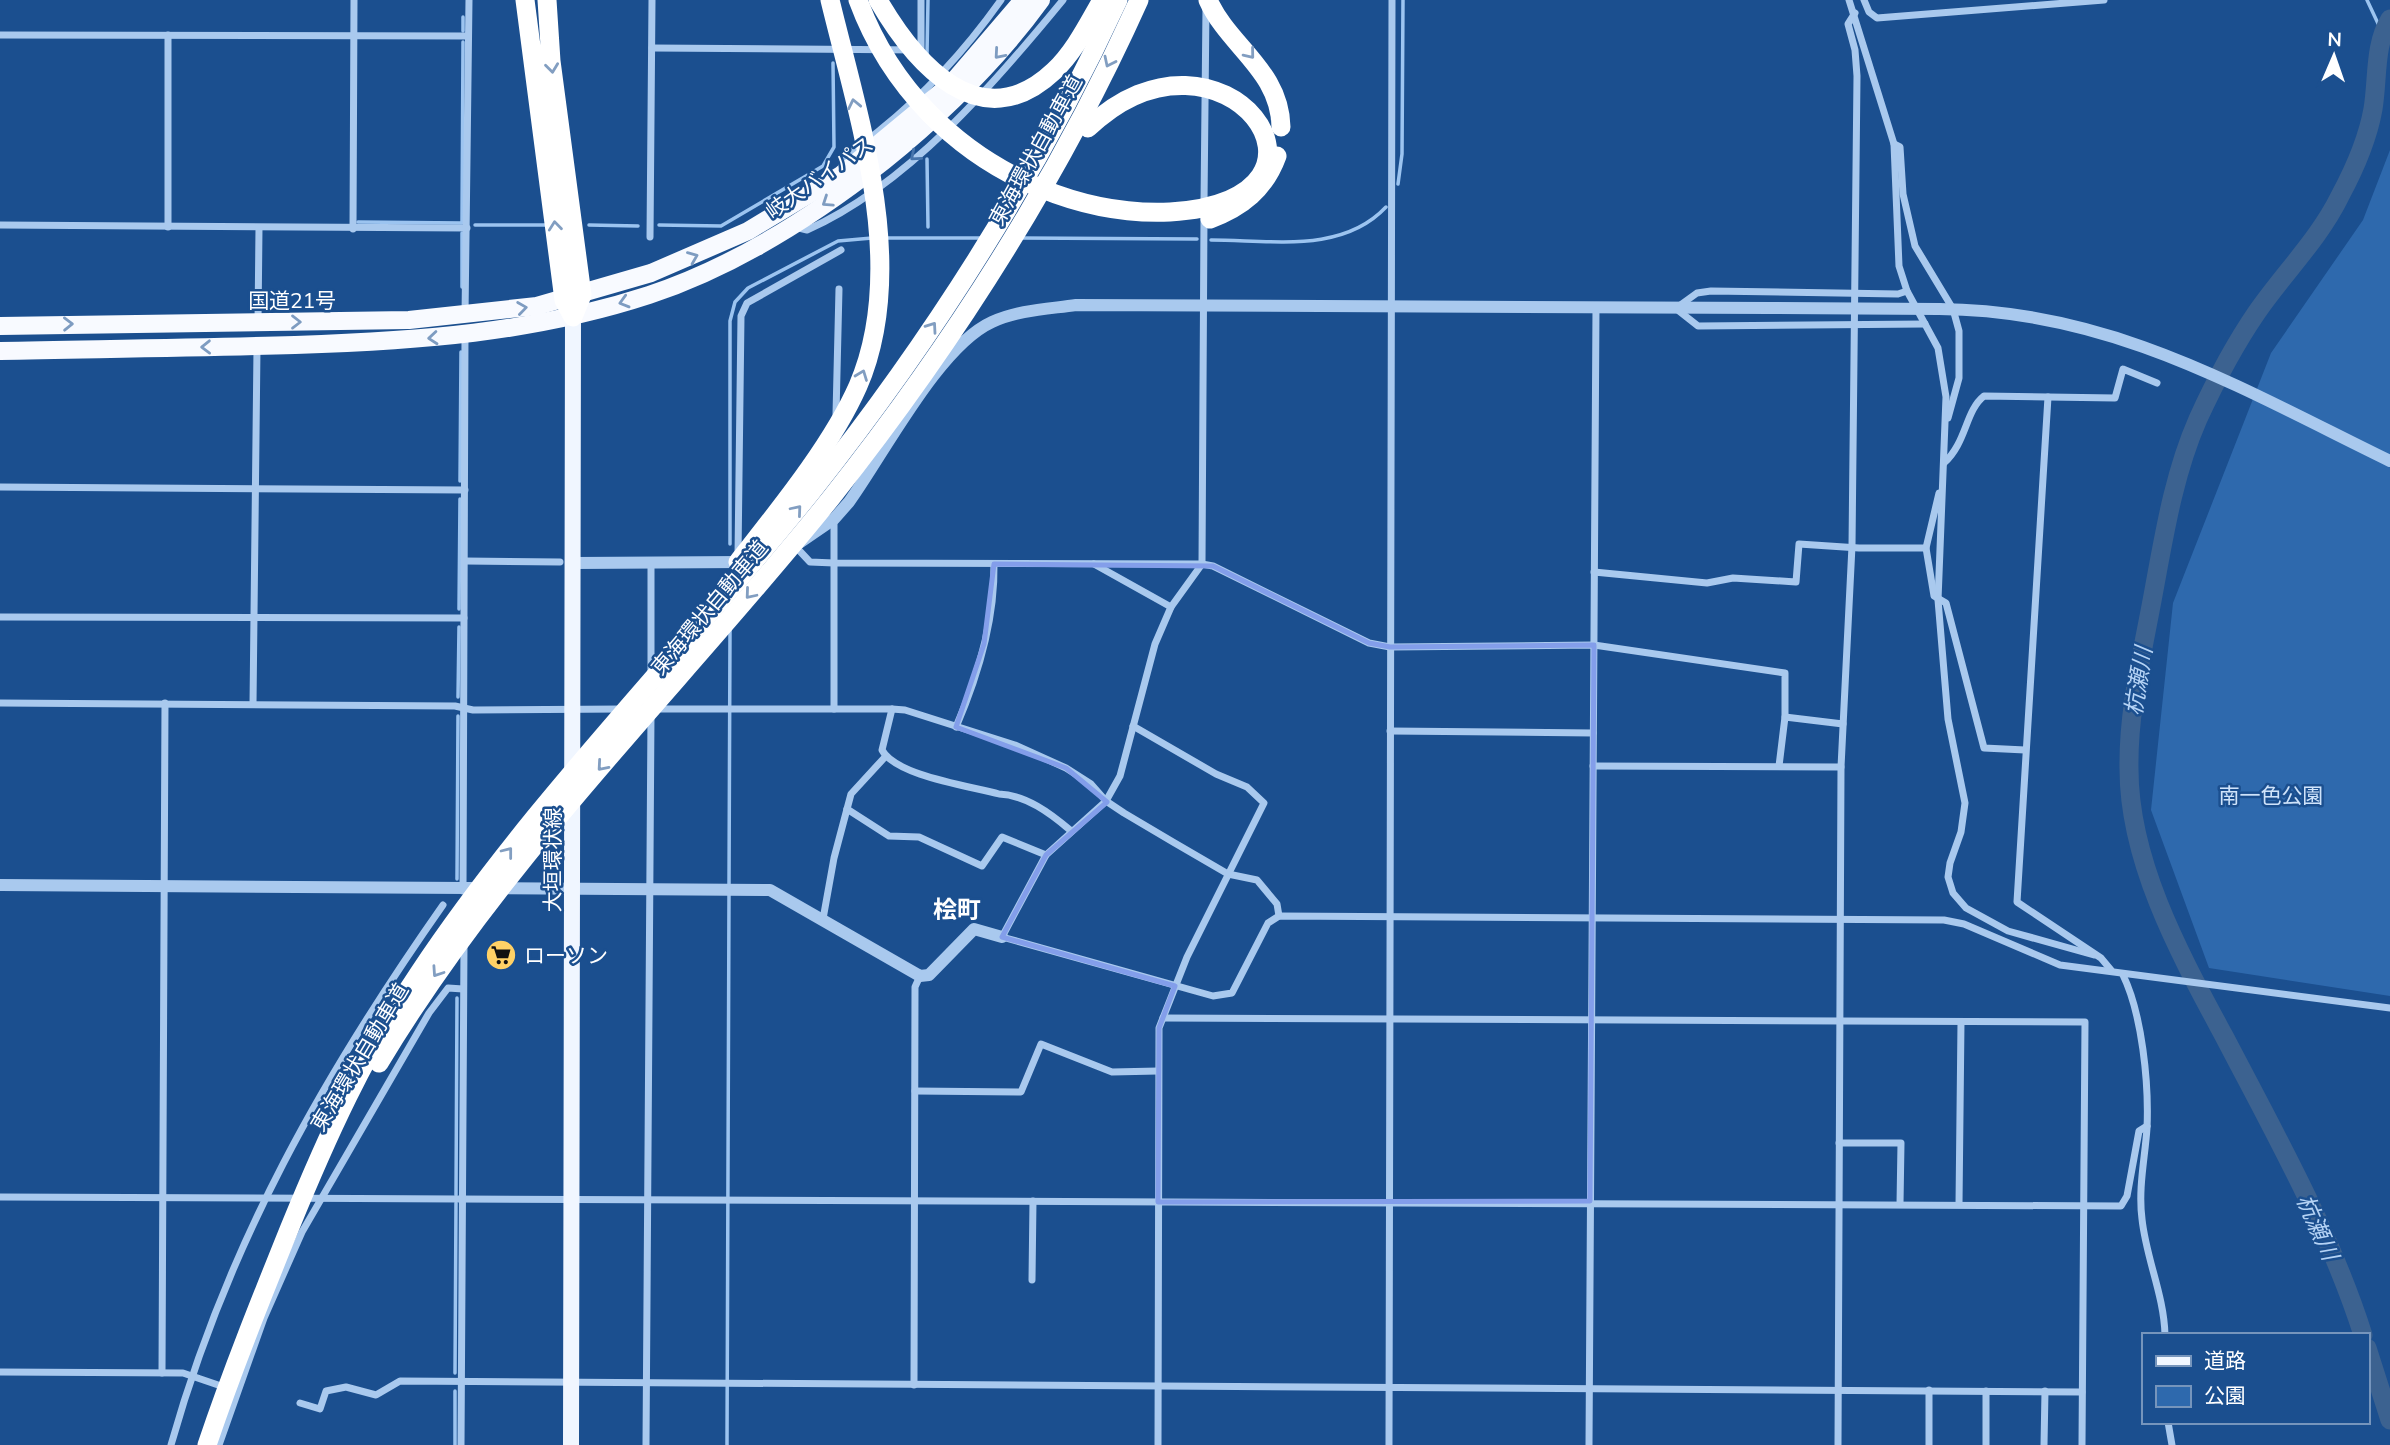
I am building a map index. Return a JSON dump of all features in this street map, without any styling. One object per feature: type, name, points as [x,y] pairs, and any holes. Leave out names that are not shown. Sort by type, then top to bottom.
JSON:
[{"type":"highway","points":[[526,0],[573,297]]},
{"type":"highway","points":[[547,0],[573,317]]},
{"type":"highway","points":[[593,747],[745,552],[826,442],[857,387],[867,359],[880,306],[881,255],[861,132],[830,0]]},
{"type":"highway","points":[[845,0],[872,57],[901,101],[934,137],[963,161],[1011,190],[1051,207],[1106,221],[1158,225],[1208,219],[1240,206],[1264,182],[1279,151],[1281,119],[1271,85],[1207,0]]},
{"type":"highway","points":[[858,0],[897,74],[950,135],[994,167],[1016,178],[1058,195],[1110,208],[1159,212],[1209,205],[1237,191],[1259,166],[1269,129],[1258,89],[1238,66],[1225,58],[1210,52],[1187,50]]},
{"type":"highway","points":[[878,0],[927,69],[956,88],[991,97],[1023,90],[1053,72],[1067,57],[1102,0]]},
{"type":"highway","name":"岐大バイパス","points":[[573,297],[701,254],[801,202],[841,175],[951,84],[1023,0]]},
{"type":"highway","name":"岐大バイパス","points":[[573,317],[651,295],[707,272],[791,226],[853,185],[954,101],[1001,52],[1041,0]]},
{"type":"highway","name":"東海環状自動車道","points":[[207,1445],[230,1376],[290,1227],[348,1094],[418,973],[503,859],[593,747],[814,489],[960,287],[1047,141],[1118,0]]},
{"type":"highway","name":"東海環状自動車道","points":[[290,1227],[395,1037],[481,912],[529,850],[830,498],[926,370],[1028,211],[1098,85],[1139,0]]},
{"type":"highway","points":[[926,370],[967,320],[1015,248],[1098,112],[1122,82]]},
{"type":"highway","name":"国道21号","points":[[0,326],[409,320],[464,315],[573,297]]},
{"type":"highway","name":"国道21号","points":[[0,351],[257,346],[465,335],[573,317]]},
{"type":"main road","name":"大垣環状線","points":[[571,1445],[573,709],[567,562],[573,317]]},
{"type":"street","points":[[354,0],[354,229]]},
{"type":"street","points":[[464,315],[468,0]]},
{"type":"street","points":[[650,237],[652,0]]},
{"type":"street","points":[[652,48],[920,50],[921,0]]},
{"type":"street","points":[[841,175],[841,166],[848,154],[878,133],[923,92],[972,39],[1001,0]]},
{"type":"street","points":[[791,226],[807,230],[823,223],[872,191],[919,153],[977,101],[1063,0]]},
{"type":"street","points":[[1002,937],[1046,855],[1070,830],[1106,801],[1120,776],[1155,644],[1171,607],[1202,564],[1207,0]]},
{"type":"street","points":[[1389,1445],[1392,0]]},
{"type":"street","points":[[1849,0],[1894,144],[1896,251],[1907,291],[1941,361],[1947,420],[1941,489],[1938,600],[1948,719],[1965,803],[1961,832],[1948,877],[1953,893],[1966,908],[2008,931],[2101,958],[2111,971]]},
{"type":"street","points":[[1864,0],[1869,12],[1877,18],[2104,1]]},
{"type":"street","points":[[1838,1445],[1841,767],[1852,546],[1857,76],[1855,50],[1848,24],[1854,13]]},
{"type":"street","points":[[0,35],[468,36]]},
{"type":"street","points":[[168,35],[169,227]]},
{"type":"street","points":[[1894,144],[1900,147],[1903,194],[1915,246],[1958,309],[1961,355],[1954,400],[1947,420]]},
{"type":"street","points":[[0,225],[467,228]]},
{"type":"street","points":[[258,323],[259,228]]},
{"type":"street","points":[[738,563],[741,316],[747,303],[814,262],[841,250]]},
{"type":"street","points":[[834,709],[834,519],[839,289]]},
{"type":"street","points":[[1675,309],[1696,293],[1711,291],[1898,294],[1907,291]]},
{"type":"street","points":[[465,561],[651,565],[738,563],[760,560],[795,546],[834,519],[873,469],[947,357],[967,336],[993,321],[1019,313],[1076,304],[1958,309],[2051,319],[2152,348],[2390,461]]},
{"type":"street","points":[[1589,1445],[1595,307]]},
{"type":"street","points":[[1675,309],[1698,326],[1925,324]]},
{"type":"street","points":[[461,1445],[465,335]]},
{"type":"street","points":[[254,704],[257,346]]},
{"type":"street","points":[[1943,464],[1958,450],[1977,401],[1984,396],[2115,398],[2123,369],[2157,383]]},
{"type":"street","points":[[2048,397],[2017,902],[2094,956]]},
{"type":"street","points":[[0,487],[465,490]]},
{"type":"street","points":[[1941,489],[1937,495],[1926,548],[1934,596],[1947,603],[1984,748],[2025,750]]},
{"type":"street","points":[[1594,572],[1707,583],[1733,578],[1796,582],[1799,544],[1926,548]]},
{"type":"street","points":[[795,546],[810,562],[1202,564],[1213,566],[1369,643],[1390,647],[1594,645],[1786,673],[1785,717],[1779,766]]},
{"type":"street","points":[[1093,563],[1171,607]]},
{"type":"street","points":[[956,727],[974,686],[984,644],[994,586],[994,564]]},
{"type":"street","points":[[646,1445],[651,565]]},
{"type":"street","points":[[0,617],[464,618]]},
{"type":"street","points":[[0,703],[573,709],[892,709],[1014,745],[1066,768],[1091,784],[1106,801],[1228,874],[1257,880],[1278,904],[1279,916]]},
{"type":"street","points":[[162,1373],[162,886],[165,703]]},
{"type":"street","points":[[892,709],[883,736],[882,750],[885,757],[910,771],[1012,794],[1048,812],[1070,830]]},
{"type":"street","points":[[1785,717],[1843,724]]},
{"type":"street","points":[[1133,726],[1216,774],[1247,787],[1264,803],[1175,986],[1159,1028],[1158,1445]]},
{"type":"street","points":[[1390,731],[1593,733]]},
{"type":"street","points":[[823,919],[834,858],[851,794],[885,757]]},
{"type":"street","points":[[1593,766],[1841,767]]},
{"type":"street","points":[[847,809],[889,836],[919,837],[982,866],[1002,837],[1046,855]]},
{"type":"street","points":[[0,885],[649,887],[777,892],[920,976],[929,975],[974,929],[1213,996],[1232,993],[1268,923],[1279,916],[1944,920],[1964,924],[2060,965],[2390,1009]]},
{"type":"street","points":[[171,1445],[192,1376],[243,1241],[331,1075],[386,987],[443,905]]},
{"type":"street","points":[[2123,975],[2129,989],[2139,1034],[2147,1126],[2140,1196],[2142,1218],[2164,1315],[2165,1333]]},
{"type":"street","points":[[914,1385],[915,987],[920,976]]},
{"type":"street","points":[[386,987],[429,1013]]},
{"type":"street","points":[[219,1445],[274,1295],[320,1198],[429,1013],[448,988],[463,989]]},
{"type":"street","points":[[1163,1018],[2085,1022],[2082,1445]]},
{"type":"street","points":[[1959,1204],[1961,1022]]},
{"type":"street","points":[[915,1091],[1021,1092],[1041,1044],[1112,1072],[1158,1071]]},
{"type":"street","points":[[0,1197],[1391,1203],[1590,1201],[2121,1206],[2127,1196],[2139,1131],[2147,1126]]},
{"type":"street","points":[[1839,1143],[1901,1143],[1900,1204]]},
{"type":"street","points":[[1032,1280],[1033,1201]]},
{"type":"street","points":[[0,1372],[162,1373],[192,1376],[237,1391]]},
{"type":"street","points":[[300,1403],[320,1409],[326,1391],[346,1387],[376,1395],[400,1381],[2082,1392]]},
{"type":"street","points":[[1929,1390],[1929,1445]]},
{"type":"street","points":[[1986,1391],[1986,1445]]},
{"type":"street","points":[[2044,1445],[2045,1391]]},
{"type":"street","points":[[2168,1424],[2172,1445]]},
{"type":"highlighted area","points":[[994,564],[1213,566],[1369,643],[1390,647],[1594,645],[1590,1201],[1158,1202],[1159,1028],[1175,986],[1002,937],[1046,855],[1107,802],[1066,768],[956,727],[984,644]]},
{"type":"green space","name":"南一色公園","points":[[2390,150],[2390,996],[2209,968],[2151,810],[2173,603],[2271,353],[2363,220]]},
{"type":"waterway","points":[[927,54],[928,0]]},
{"type":"waterway","points":[[1398,184],[1402,154],[1403,0]]},
{"type":"waterway","name":"杭瀬川","points":[[2367,0],[2382,32]]},
{"type":"waterway","points":[[463,17],[463,31]]},
{"type":"waterway","name":"杭瀬川","points":[[2362,1333],[2318,1220],[2191,974],[2160,908],[2138,839],[2131,804],[2129,748],[2136,687],[2164,535],[2189,441],[2211,392],[2241,337],[2267,298],[2322,227],[2350,175],[2371,120],[2381,40],[2390,19]]},
{"type":"waterway","points":[[358,222],[462,223],[463,42]]},
{"type":"waterway","points":[[659,225],[721,226],[823,166],[834,147],[833,63]]},
{"type":"waterway","points":[[927,159],[928,227]]},
{"type":"waterway","points":[[1211,240],[1281,242],[1327,238],[1349,232],[1368,222],[1386,207]]},
{"type":"waterway","points":[[475,225],[548,225]]},
{"type":"waterway","points":[[589,225],[638,226]]},
{"type":"waterway","points":[[462,233],[462,287]]},
{"type":"waterway","points":[[730,544],[730,321],[735,302],[748,288],[838,241],[872,238]]},
{"type":"waterway","points":[[884,238],[981,238]]},
{"type":"waterway","points":[[1020,238],[1197,239]]},
{"type":"waterway","points":[[460,481],[461,352]]},
{"type":"waterway","points":[[459,609],[460,499]]},
{"type":"waterway","points":[[458,697],[459,627]]},
{"type":"waterway","points":[[729,885],[730,630]]},
{"type":"waterway","points":[[457,879],[458,716]]},
{"type":"waterway","points":[[727,1445],[729,893]]},
{"type":"waterway","points":[[456,1195],[457,998]]},
{"type":"waterway","points":[[455,1373],[456,1203]]},
{"type":"waterway","name":"杭瀬川","points":[[2369,1354],[2390,1420]]},
{"type":"waterway","points":[[455,1391],[455,1445]]},
{"type":"place","name":"ローソン","points":[[501,955]]},
{"type":"district","name":"桧町","points":[[957,909]]}]
